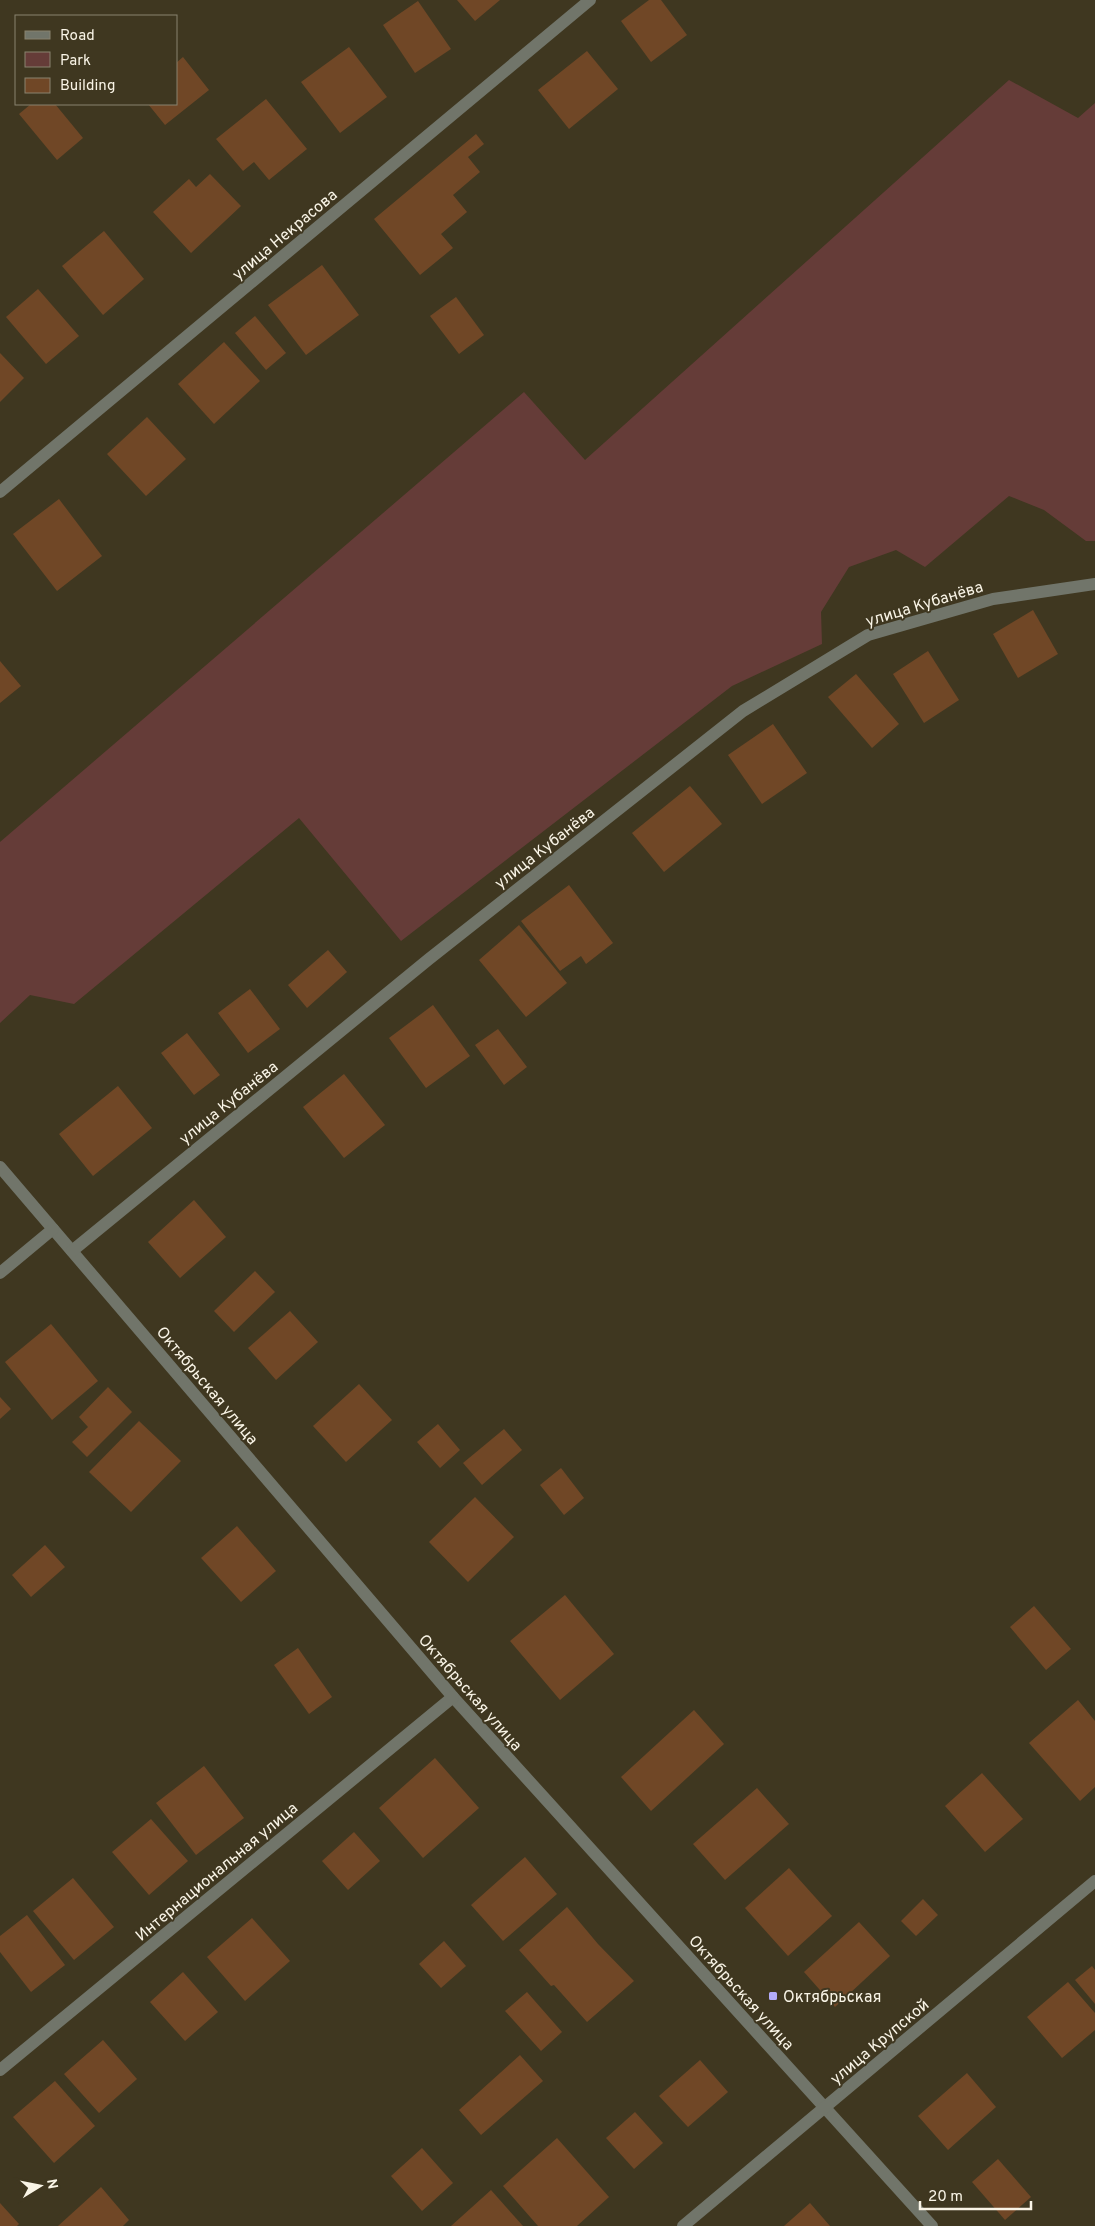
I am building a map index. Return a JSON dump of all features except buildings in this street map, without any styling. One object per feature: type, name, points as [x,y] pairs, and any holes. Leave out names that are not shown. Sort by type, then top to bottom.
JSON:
[{"type":"street","name":"улица Некрасова","points":[[0,492],[590,0]]},
{"type":"street","name":"улица Кубанёва","points":[[72,1251],[429,959],[743,710],[868,635],[993,599],[1095,584]]},
{"type":"street","name":"Октябрьская улица","points":[[0,1167],[453,1697],[932,2226]]},
{"type":"street","points":[[0,1273],[53,1229]]},
{"type":"street","name":"Интернациональная улица","points":[[0,2070],[453,1697]]},
{"type":"street","name":"улица Крупской","points":[[683,2226],[1095,1881]]},
{"type":"green space","points":[[1009,80],[1078,118],[1095,103],[1095,541],[1086,541],[1044,510],[1009,496],[925,567],[896,550],[849,567],[821,612],[822,644],[732,686],[401,941],[299,818],[74,1004],[30,995],[0,1023],[0,842],[524,392],[585,460]]},
{"type":"place","name":"Октябрьская","points":[[773,1996]]}]
